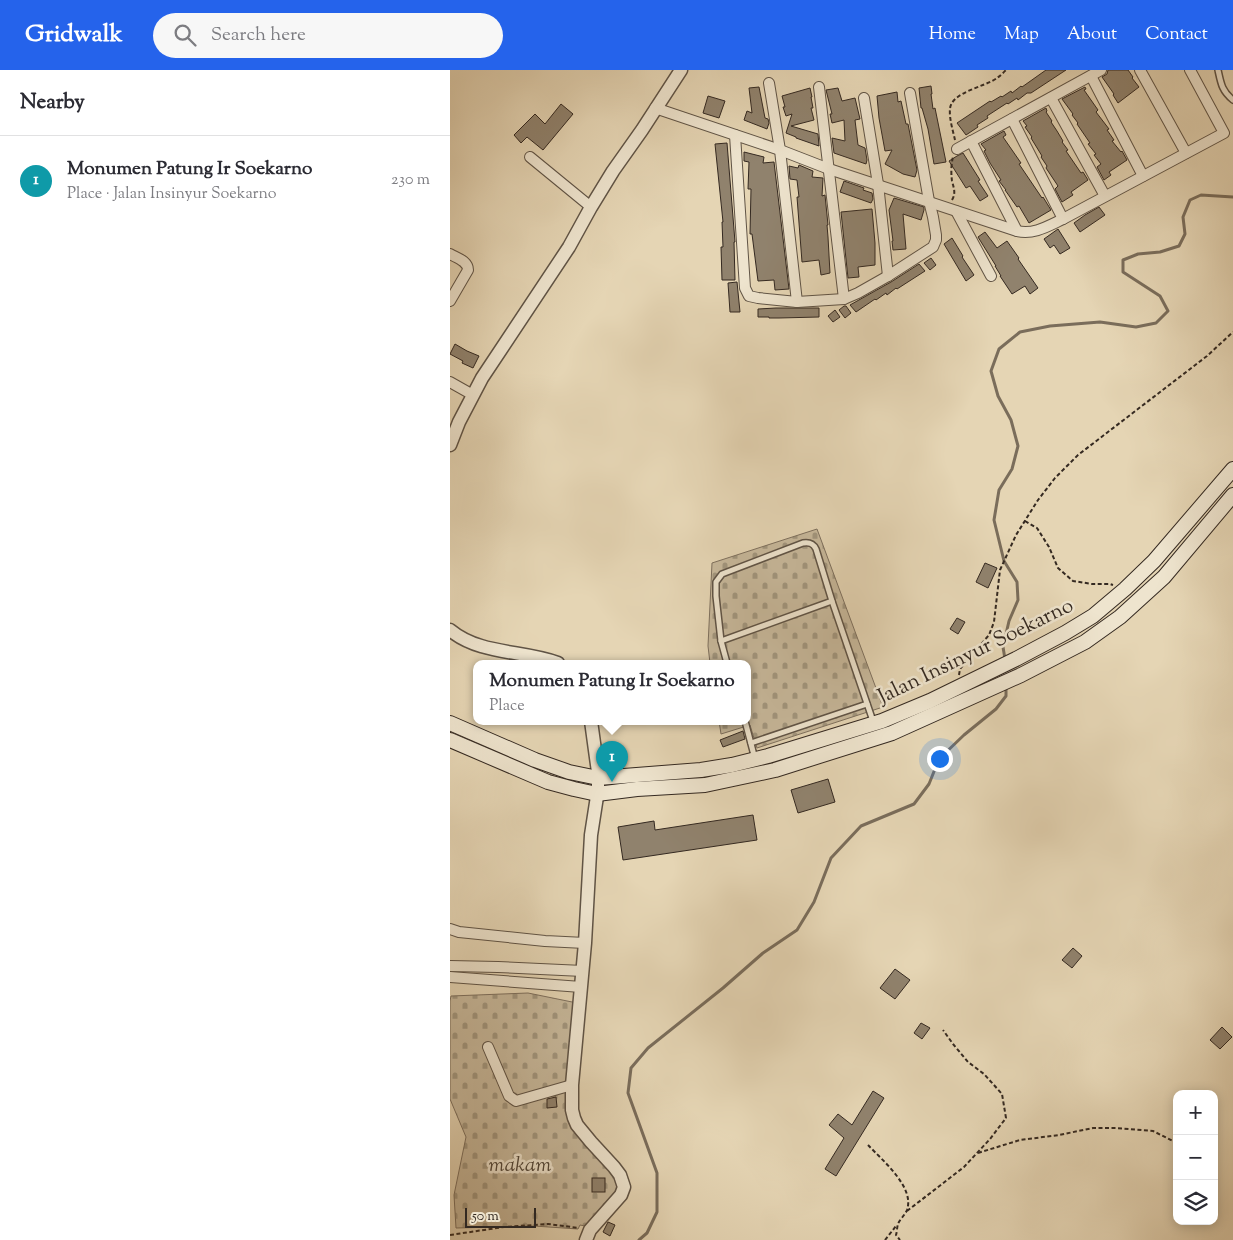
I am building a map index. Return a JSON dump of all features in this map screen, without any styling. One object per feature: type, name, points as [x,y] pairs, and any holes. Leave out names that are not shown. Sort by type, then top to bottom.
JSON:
[{"type":"main road","name":"Jalan Insinyur Soekarno","points":[[450,723],[535,760],[570,772],[598,778],[701,770],[755,759],[874,724],[930,701],[1016,659],[1093,616],[1154,561],[1233,469]]},
{"type":"main road","name":"Jalan Insinyur Soekarno","points":[[450,740],[548,782],[597,794],[637,789],[705,785],[776,770],[892,733],[994,688],[1085,642],[1120,617],[1164,577],[1233,495]]},
{"type":"main road","points":[[986,673],[994,688]]},
{"type":"street","points":[[450,445],[459,422],[482,378],[569,246],[613,171],[681,70]]},
{"type":"street","points":[[956,149],[1101,70]]},
{"type":"street","points":[[1140,70],[1186,153]]},
{"type":"street","points":[[655,108],[780,150],[829,169],[1017,231],[1030,233],[1063,219],[1228,132],[1190,70]]},
{"type":"street","points":[[1091,76],[1143,176]]},
{"type":"street","points":[[769,83],[780,150],[797,302]]},
{"type":"street","points":[[819,87],[844,299]]},
{"type":"street","points":[[735,135],[745,288],[747,292],[751,297],[797,302],[844,299],[888,276],[934,244],[936,235],[910,93]]},
{"type":"street","points":[[864,98],[878,184],[888,276]]},
{"type":"street","points":[[1051,98],[1105,196]]},
{"type":"street","points":[[1012,119],[1063,219]]},
{"type":"street","points":[[972,141],[1017,231]]},
{"type":"street","points":[[530,157],[591,207]]},
{"type":"street","points":[[952,209],[991,276]]},
{"type":"street","points":[[450,254],[465,262],[469,268],[450,301]]},
{"type":"street","points":[[450,382],[473,395]]},
{"type":"street","points":[[450,630],[460,637],[479,645],[546,660]]},
{"type":"street","points":[[588,1235],[597,1221],[616,1202],[624,1187],[620,1175],[614,1166],[577,1125],[572,1110],[572,1085],[586,943],[591,835],[598,778],[592,725]]},
{"type":"street","points":[[450,929],[459,932],[520,939],[586,943]]},
{"type":"street","points":[[450,966],[583,971]]},
{"type":"street","points":[[450,977],[581,987]]},
{"type":"street","points":[[488,1047],[509,1096],[516,1101],[572,1085]]},
{"type":"lane","points":[[1218,70],[1226,95],[1233,100]]},
{"type":"lane","points":[[726,660],[720,640],[716,596],[716,582],[718,578],[722,574],[808,542],[811,543],[816,548],[874,724]]},
{"type":"lane","points":[[720,640],[832,601]]},
{"type":"lane","points":[[751,743],[867,704]]},
{"type":"lane","points":[[746,725],[755,759]]},
{"type":"path","points":[[952,209],[955,191],[952,181],[952,161],[956,149],[949,111],[953,100],[998,78],[1006,70]]},
{"type":"path","points":[[956,688],[960,669],[989,635],[994,622],[1000,570],[1016,536],[1038,500],[1055,478],[1078,455],[1207,356],[1233,332]]},
{"type":"path","points":[[1025,521],[1037,528],[1049,547],[1058,568],[1073,581],[1110,584],[1125,589]]},
{"type":"path","points":[[906,1211],[964,1167],[990,1139],[1006,1118],[1002,1094],[984,1074],[968,1062],[952,1044],[943,1030]]},
{"type":"path","points":[[976,1153],[1020,1140],[1093,1128],[1153,1131],[1173,1141]]},
{"type":"path","points":[[868,1145],[890,1166],[906,1190],[909,1201],[898,1225],[886,1240]]},
{"type":"path","points":[[450,1235],[504,1227],[548,1224],[588,1235]]},
{"type":"path","points":[[898,1225],[896,1235],[900,1240]]},
{"type":"green space","points":[[817,529],[883,707],[757,748],[750,725],[751,660],[710,660],[708,646],[712,563]]},
{"type":"green space","points":[[720,725],[750,725],[721,734]]},
{"type":"green space","name":"makam","points":[[528,993],[577,1003],[568,1105],[614,1173],[618,1182],[617,1194],[585,1226],[580,1225],[578,1229],[534,1226],[456,1228],[454,1195],[466,1137],[450,1099],[451,996]]},
{"type":"building","points":[[1046,70],[1066,70],[1031,93],[1027,93],[1018,100],[1017,98],[1007,103],[987,116],[988,118],[966,135],[957,123],[990,101],[1002,97],[1011,91],[1012,93]]},
{"type":"building","points":[[1108,70],[1128,70],[1139,87],[1118,103],[1102,77],[1107,74]]},
{"type":"building","points":[[931,86],[933,109],[935,108],[946,162],[934,164],[928,129],[921,108],[919,88]]},
{"type":"building","points":[[759,87],[765,118],[768,119],[769,123],[767,129],[744,120],[747,111],[752,113],[749,88]]},
{"type":"building","points":[[1085,87],[1086,89],[1084,90],[1098,110],[1096,112],[1109,129],[1107,130],[1114,140],[1112,141],[1122,151],[1127,160],[1109,172],[1111,175],[1104,180],[1097,167],[1101,164],[1094,155],[1096,154],[1088,144],[1090,143],[1062,99]]},
{"type":"building","points":[[810,88],[814,120],[791,126],[818,134],[819,146],[786,133],[792,114],[786,116],[782,96]]},
{"type":"building","points":[[838,88],[842,101],[855,98],[860,119],[855,120],[858,145],[865,148],[866,164],[834,153],[832,138],[845,141],[844,120],[832,123],[830,114],[832,114],[826,90]]},
{"type":"building","points":[[897,92],[898,102],[901,101],[906,124],[908,124],[917,170],[915,177],[903,174],[885,164],[892,150],[885,151],[877,96]]},
{"type":"building","points":[[708,96],[725,101],[719,118],[703,113]]},
{"type":"building","points":[[561,104],[573,114],[543,150],[527,137],[521,143],[514,135],[535,114],[545,124]]},
{"type":"building","points":[[1046,108],[1051,122],[1068,150],[1066,151],[1088,180],[1071,192],[1073,195],[1062,202],[1055,189],[1058,186],[1046,168],[1047,166],[1023,121]]},
{"type":"building","points":[[1004,131],[1006,135],[1003,137],[1021,163],[1019,164],[1051,210],[1029,223],[1019,206],[1017,207],[999,181],[1001,180],[981,144]]},
{"type":"building","points":[[727,143],[735,242],[735,280],[722,280],[721,247],[723,247],[723,222],[715,144]]},
{"type":"building","points":[[744,152],[764,157],[763,163],[774,162],[789,289],[775,290],[774,280],[758,281],[752,234],[750,234],[751,189],[748,189],[749,162],[744,161]]},
{"type":"building","points":[[963,153],[988,196],[980,201],[970,186],[966,188],[949,161]]},
{"type":"building","points":[[799,165],[813,171],[812,177],[823,178],[822,196],[825,195],[830,273],[821,275],[819,260],[802,262],[797,180],[790,179],[789,166],[798,168]]},
{"type":"building","points":[[844,181],[872,193],[873,199],[871,203],[840,192]]},
{"type":"building","points":[[894,198],[924,207],[921,220],[903,214],[906,249],[893,250],[889,210]]},
{"type":"building","points":[[1099,207],[1105,215],[1080,232],[1074,223]]},
{"type":"building","points":[[872,209],[875,265],[858,267],[859,277],[848,278],[841,212]]},
{"type":"building","points":[[1058,229],[1070,248],[1060,254],[1054,245],[1050,248],[1044,239]]},
{"type":"building","points":[[985,232],[997,248],[1007,241],[1038,288],[1030,294],[1025,286],[1012,294],[978,237]]},
{"type":"building","points":[[952,238],[974,275],[966,281],[944,244]]},
{"type":"building","points":[[931,258],[936,265],[930,270],[924,263]]},
{"type":"building","points":[[919,264],[925,271],[887,295],[886,293],[875,299],[856,312],[850,305],[891,282]]},
{"type":"building","points":[[737,282],[740,312],[730,312],[728,283]]},
{"type":"building","points":[[844,306],[851,313],[845,318],[839,310]]},
{"type":"building","points":[[819,308],[819,317],[758,317],[758,309]]},
{"type":"building","points":[[835,310],[840,317],[833,322],[828,316]]},
{"type":"building","points":[[455,344],[479,356],[473,368],[450,354]]},
{"type":"building","points":[[985,563],[997,568],[988,588],[976,582]]},
{"type":"building","points":[[957,618],[965,622],[958,634],[950,629]]},
{"type":"building","points":[[743,731],[745,739],[723,747],[720,740]]},
{"type":"building","points":[[828,779],[835,802],[798,813],[791,790]]},
{"type":"building","points":[[753,815],[757,840],[623,860],[618,827],[654,821],[655,830]]},
{"type":"building","points":[[1073,948],[1082,956],[1072,968],[1062,960]]},
{"type":"building","points":[[895,969],[910,980],[895,999],[880,988]]},
{"type":"building","points":[[921,1023],[930,1028],[922,1039],[914,1033]]},
{"type":"building","points":[[1222,1027],[1232,1037],[1220,1049],[1210,1040]]},
{"type":"building","points":[[873,1091],[884,1098],[836,1176],[825,1169],[844,1138],[829,1125],[838,1114],[852,1125]]},
{"type":"building","points":[[556,1097],[557,1107],[547,1108],[547,1099]]},
{"type":"building","points":[[592,1178],[605,1178],[605,1192],[592,1192]]},
{"type":"building","points":[[608,1222],[615,1225],[610,1236],[603,1232]]},
{"type":"waterway","points":[[1005,659],[1003,647],[1009,621],[1018,600],[1017,582],[1004,561],[994,520],[999,490],[1012,469],[1018,446],[1011,420],[998,396],[991,371],[999,349],[1020,332],[1050,326],[1100,322],[1136,327],[1156,323],[1168,311],[1160,296],[1123,272],[1123,260],[1138,254],[1160,252],[1179,246],[1185,234],[1183,217],[1190,200],[1201,195],[1233,197]]},
{"type":"waterway","points":[[639,1240],[647,1233],[657,1212],[657,1173],[628,1093],[631,1068],[648,1048],[723,988],[763,953],[797,930],[814,902],[831,858],[861,826],[914,804],[929,784],[939,759],[964,735],[996,709],[1006,696],[1006,685]]},
{"type":"place","name":"Monumen Patung Ir Soekarno","points":[[612,782]]}]
